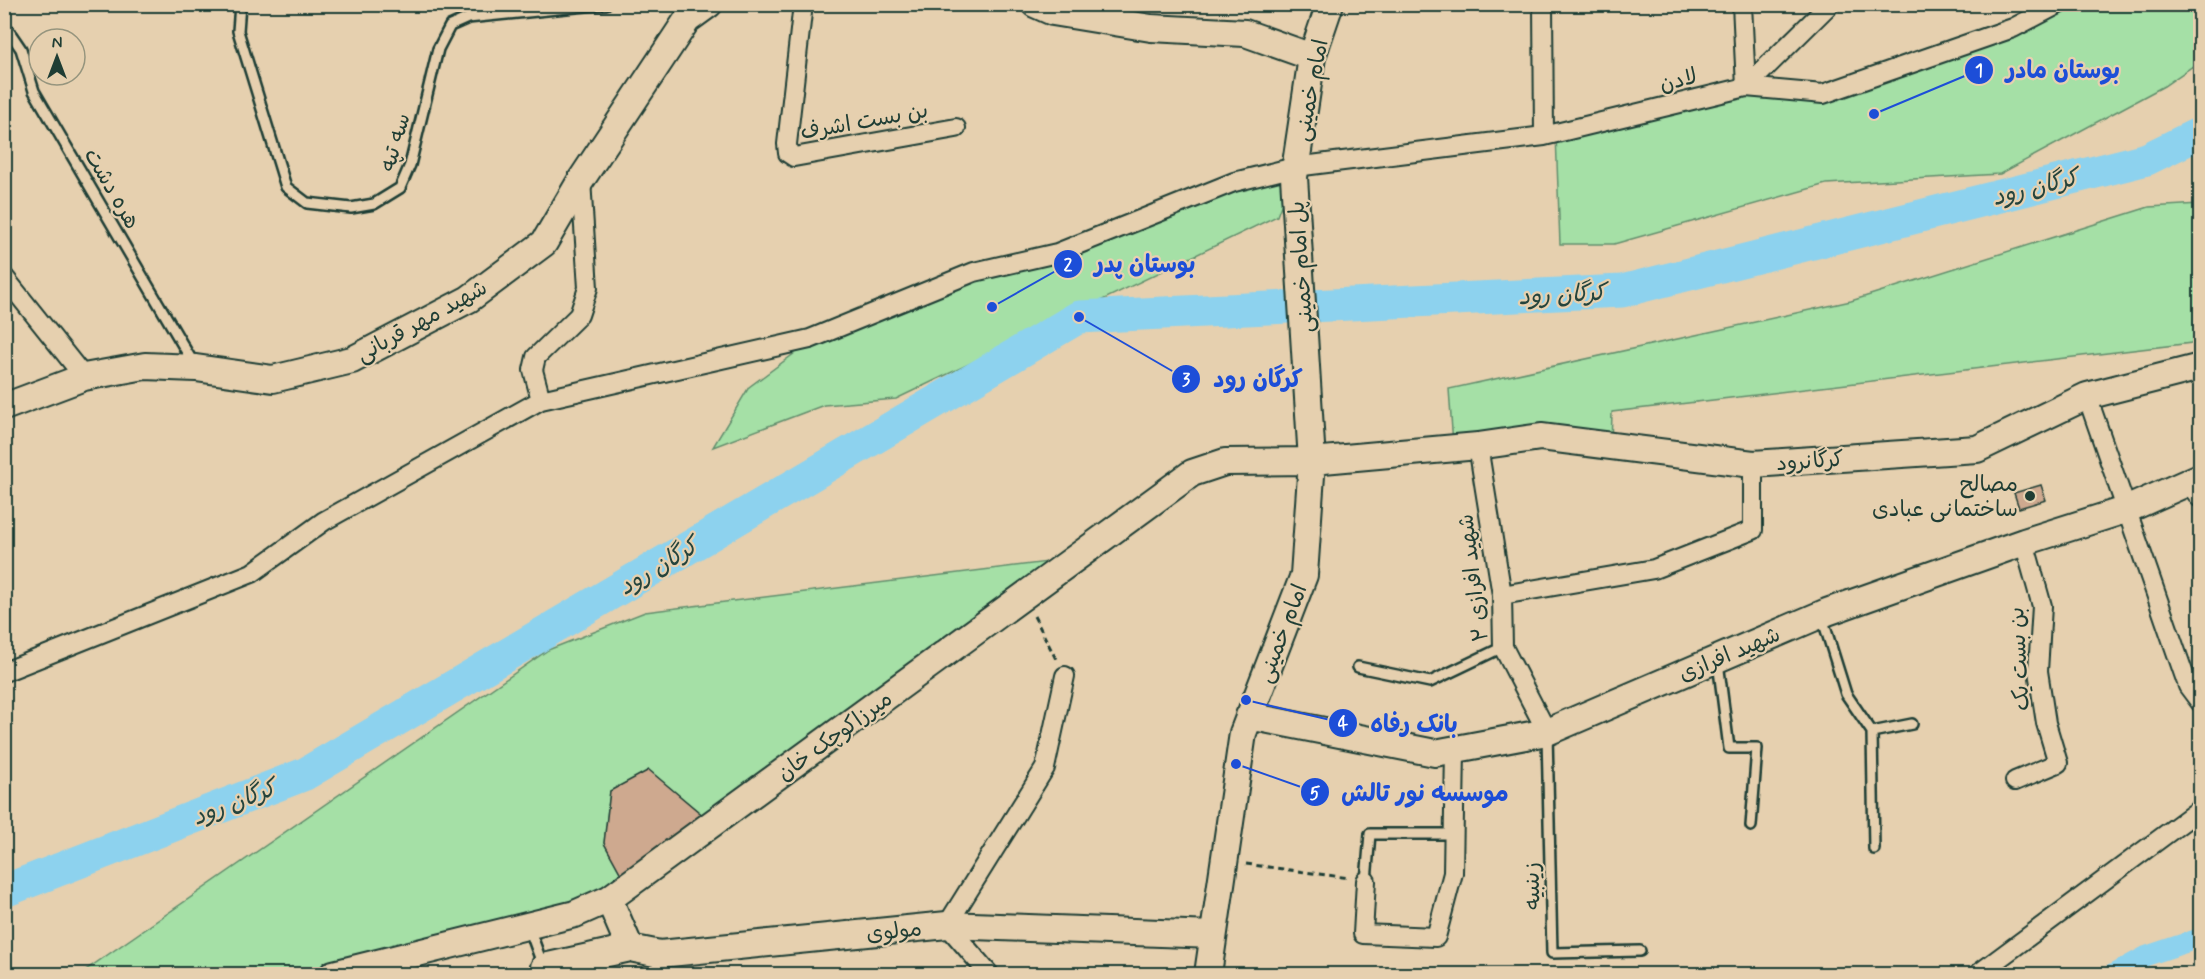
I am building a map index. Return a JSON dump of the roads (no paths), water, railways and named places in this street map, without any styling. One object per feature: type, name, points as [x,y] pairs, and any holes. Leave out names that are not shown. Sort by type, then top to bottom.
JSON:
[{"type":"street","name":"شهید مهر قربانی","points":[[4,407],[84,378],[145,366],[196,368],[273,379],[352,360],[469,299],[544,243],[581,180],[687,20],[709,4]]},
{"type":"street","name":"بن بست اشرف","points":[[803,4],[787,144],[788,153],[794,158],[956,128]]},
{"type":"street","points":[[1035,4],[1053,12],[1150,28],[1245,33],[1312,57]]},
{"type":"street","name":"امام خمینی","points":[[1295,172],[1312,57],[1330,4]]},
{"type":"street","points":[[1742,4],[1746,87]]},
{"type":"street","points":[[1746,87],[1830,4]]},
{"type":"street","name":"لادن","points":[[4,672],[252,573],[324,520],[542,400],[810,339],[974,272],[1057,253],[1234,182],[1544,136],[1746,87],[1823,94],[2013,28],[2059,4]]},
{"type":"street","points":[[1543,5],[1544,136]]},
{"type":"street","name":"پل امام خمینی","points":[[1295,172],[1311,430]]},
{"type":"street","points":[[542,400],[533,370],[536,357],[579,315],[588,288],[581,180]]},
{"type":"street","points":[[5,278],[84,378]]},
{"type":"street","name":"کرگانرود","points":[[1312,461],[1478,446],[1541,437],[1753,464],[1977,449],[2087,396],[2200,367]]},
{"type":"street","points":[[2087,396],[2188,686],[2200,702]]},
{"type":"street","name":"امام خمینی","points":[[1208,975],[1243,733],[1304,575],[1312,461],[1311,430]]},
{"type":"street","name":"شهید افرازی ۲","points":[[1478,446],[1502,595],[1503,647],[1547,732]]},
{"type":"street","name":"میرزاکوچک خان","points":[[333,975],[575,914],[609,898],[1192,473],[1225,462],[1312,461]]},
{"type":"street","points":[[1502,595],[1654,569],[1753,530],[1753,464]]},
{"type":"street","name":"شهید افرازی","points":[[1249,716],[1435,753],[1547,732],[1821,614],[2024,542],[2196,486]]},
{"type":"street","name":"بن بست یک","points":[[2015,781],[2058,763],[2046,723],[2038,671],[2042,606],[2024,542]]},
{"type":"street","points":[[989,975],[947,925],[1045,768],[1065,676]]},
{"type":"street","points":[[1366,881],[1363,934],[1436,937],[1453,873],[1455,749]]},
{"type":"street","points":[[1978,975],[2200,809]]},
{"type":"street","points":[[545,971],[630,948],[609,898]]},
{"type":"street","name":"مولوی","points":[[630,948],[660,954],[947,925],[1213,935]]},
{"type":"lane","name":"سه تپه","points":[[240,4],[238,31],[286,187],[307,203],[351,208],[374,204],[400,188],[410,165],[438,49],[450,26],[468,18],[606,4]]},
{"type":"lane","name":"هره دشت","points":[[4,24],[21,49],[34,91],[196,368]]},
{"type":"lane","points":[[1821,614],[1846,694],[1872,732],[1874,849]]},
{"type":"lane","points":[[1358,667],[1430,682],[1503,647]]},
{"type":"lane","points":[[1717,657],[1729,748],[1757,748],[1751,826]]},
{"type":"lane","points":[[1872,732],[1912,724]]},
{"type":"lane","name":"زینبیه","points":[[1547,732],[1552,953],[1640,951]]},
{"type":"lane","points":[[1366,881],[1370,834],[1453,834]]},
{"type":"lane","points":[[528,926],[545,971]]},
{"type":"waterway","name":"کرگان رود","points":[[4,891],[305,774],[1079,317],[1622,291],[2147,159],[2200,133]]},
{"type":"waterway","points":[[2113,974],[2146,956],[2200,938]]},
{"type":"place","name":"بوستان مادر","points":[[1874,114]]},
{"type":"place","name":"بوستان پدر","points":[[992,307]]},
{"type":"place","name":"کرگان رود","points":[[1079,317]]},
{"type":"place","name":"مصالح ساختمانی عبادی","points":[[2030,496]]},
{"type":"place","name":"بانک رفاه","points":[[1246,700]]},
{"type":"place","name":"موسسه نور تالش","points":[[1236,764]]}]
